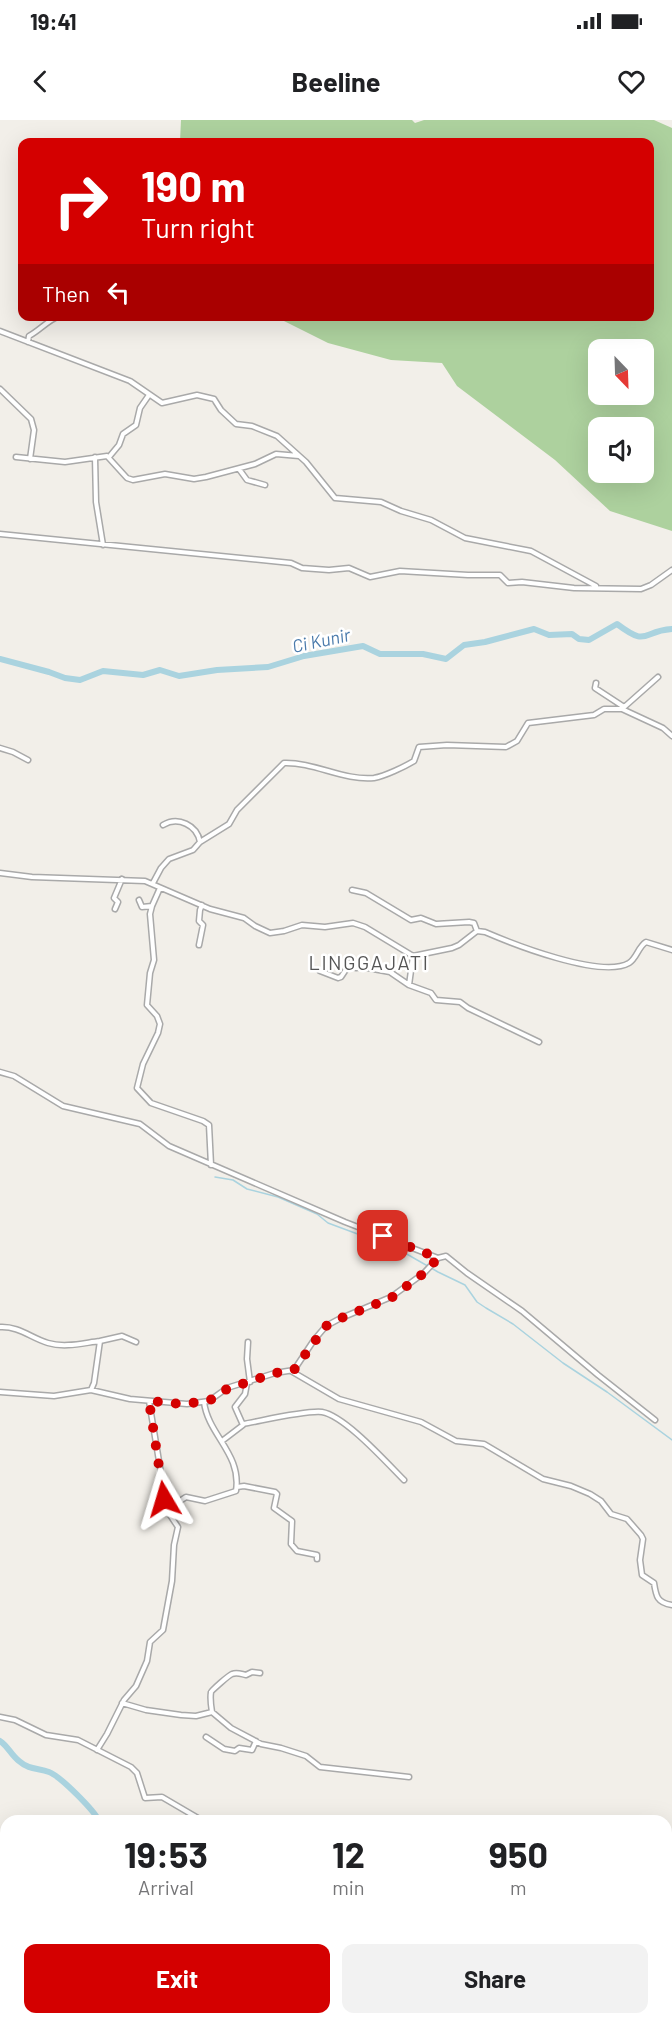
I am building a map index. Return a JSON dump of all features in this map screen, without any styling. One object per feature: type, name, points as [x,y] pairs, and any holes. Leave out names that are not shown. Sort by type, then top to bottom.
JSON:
[{"type":"street","points":[[28,342],[29,336],[37,332],[47,321]]},
{"type":"street","points":[[0,331],[130,381],[162,403],[197,395],[210,397],[236,424],[270,432],[299,456],[335,498],[381,502],[431,520],[465,538],[531,551],[596,587]]},
{"type":"street","points":[[0,389],[31,419],[34,430],[30,459]]},
{"type":"street","points":[[109,457],[119,445],[123,434],[136,425],[140,408],[149,395]]},
{"type":"street","points":[[284,455],[291,449]]},
{"type":"street","points":[[109,457],[124,475],[133,480],[165,474],[194,479],[239,469],[273,455],[299,456]]},
{"type":"street","points":[[16,457],[65,462],[109,457]]},
{"type":"street","points":[[95,457],[96,502],[103,545]]},
{"type":"street","points":[[239,469],[247,480],[265,485]]},
{"type":"street","points":[[0,534],[291,563],[311,569],[349,568],[370,577],[397,572],[500,575],[508,583],[524,582],[574,588],[638,590],[645,588],[672,570]]},
{"type":"street","points":[[153,883],[166,863],[175,856],[195,849],[200,842],[229,824],[237,810],[284,763],[374,778],[414,761],[417,749],[422,746],[502,748],[517,741],[528,723],[594,715],[604,709],[623,708],[658,677]]},
{"type":"street","points":[[596,683],[595,688],[598,692],[623,708],[669,730],[672,736]]},
{"type":"street","points":[[0,748],[14,752],[28,760]]},
{"type":"street","points":[[163,825],[175,820],[190,825],[198,833],[200,842]]},
{"type":"street","points":[[0,873],[32,878],[142,880],[224,914],[244,918],[270,933],[284,932],[302,925],[325,927],[358,924],[413,956],[452,948],[477,931],[547,956],[596,965],[628,964],[646,942],[672,950]]},
{"type":"street","points":[[115,909],[118,902],[114,898],[122,879]]},
{"type":"street","points":[[160,888],[150,914],[154,960],[150,973],[147,1005],[157,1016],[160,1024],[143,1064],[137,1088],[151,1103],[209,1125],[211,1165]]},
{"type":"street","points":[[352,890],[366,893],[411,920],[421,918],[436,924],[469,922],[474,923],[477,931]]},
{"type":"street","points":[[139,900],[142,907],[152,906]]},
{"type":"street","points":[[199,945],[203,925],[199,921],[202,905]]},
{"type":"street","points":[[409,985],[413,956]]},
{"type":"street","points":[[320,971],[338,978],[351,962],[356,968],[390,972],[409,985],[431,993],[436,1000],[463,1003],[464,1006],[539,1042]]},
{"type":"street","points":[[0,1072],[14,1076],[63,1106],[140,1124],[166,1145],[345,1222],[438,1258]]},
{"type":"street","points":[[0,1392],[54,1396],[91,1390],[129,1399],[181,1404],[212,1400],[227,1389],[275,1373],[291,1371],[299,1364],[326,1326],[391,1298],[442,1256],[449,1257],[467,1273],[522,1311],[574,1356],[655,1420]]},
{"type":"street","points":[[0,1327],[8,1326],[28,1332],[50,1344],[64,1345],[122,1336],[136,1342]]},
{"type":"street","points":[[91,1390],[100,1341]]},
{"type":"street","points":[[243,1424],[235,1407],[246,1393],[248,1342]]},
{"type":"street","points":[[291,1371],[339,1399],[421,1422],[456,1441],[484,1444],[543,1479],[571,1485],[596,1497],[608,1512],[627,1519],[641,1535],[643,1539],[640,1560],[642,1575],[654,1583],[657,1598],[661,1602],[672,1605]]},
{"type":"street","points":[[97,1750],[123,1703],[140,1679],[147,1661],[150,1642],[159,1635],[165,1624],[172,1581],[174,1545],[178,1527],[166,1510],[149,1401]]},
{"type":"street","points":[[204,1402],[207,1416],[222,1441],[237,1474],[237,1488]]},
{"type":"street","points":[[222,1441],[243,1424],[314,1412],[326,1413],[357,1433],[404,1480]]},
{"type":"street","points":[[166,1510],[186,1497],[205,1501],[244,1486],[275,1492],[277,1494],[274,1508],[292,1521],[291,1544],[297,1551],[316,1555],[317,1559]]},
{"type":"street","points":[[260,1673],[252,1672],[246,1675],[232,1673],[213,1688],[211,1692],[212,1712],[231,1728],[264,1746],[281,1748],[306,1756],[320,1767],[409,1777]]},
{"type":"street","points":[[123,1703],[146,1710],[181,1715],[195,1716],[212,1712]]},
{"type":"street","points":[[0,1717],[15,1720],[46,1735],[78,1740],[135,1770],[145,1798],[162,1797],[193,1815]]},
{"type":"street","points":[[206,1737],[226,1750],[235,1751],[239,1748],[252,1750],[256,1741]]},
{"type":"green space","points":[[181,120],[412,120],[415,123],[424,120],[654,120],[672,128],[672,531],[610,511],[555,460],[457,386],[442,363],[391,360],[328,343],[284,321],[654,321],[654,138],[180,138]]},
{"type":"waterway","name":"Ci Kunir","points":[[0,659],[65,678],[80,680],[103,671],[143,675],[160,670],[179,676],[217,670],[268,667],[304,656],[363,646],[380,654],[423,654],[446,659],[464,645],[534,629],[549,635],[572,634],[579,639],[589,640],[617,624],[640,637],[672,629]]},
{"type":"waterway","points":[[215,1177],[233,1180],[247,1189],[278,1197],[317,1214],[328,1223],[398,1249],[465,1285],[477,1302],[513,1324],[563,1363],[672,1440]]},
{"type":"waterway","points":[[0,1741],[23,1764],[49,1772],[61,1780],[95,1815]]},
{"type":"district","name":"LINGGAJATI","points":[[369,962]]},
{"type":"route","points":[[164,1499],[149,1401],[196,1404],[209,1401],[227,1389],[282,1371],[294,1370],[326,1326],[391,1298],[424,1273],[438,1258],[383,1236]]}]
